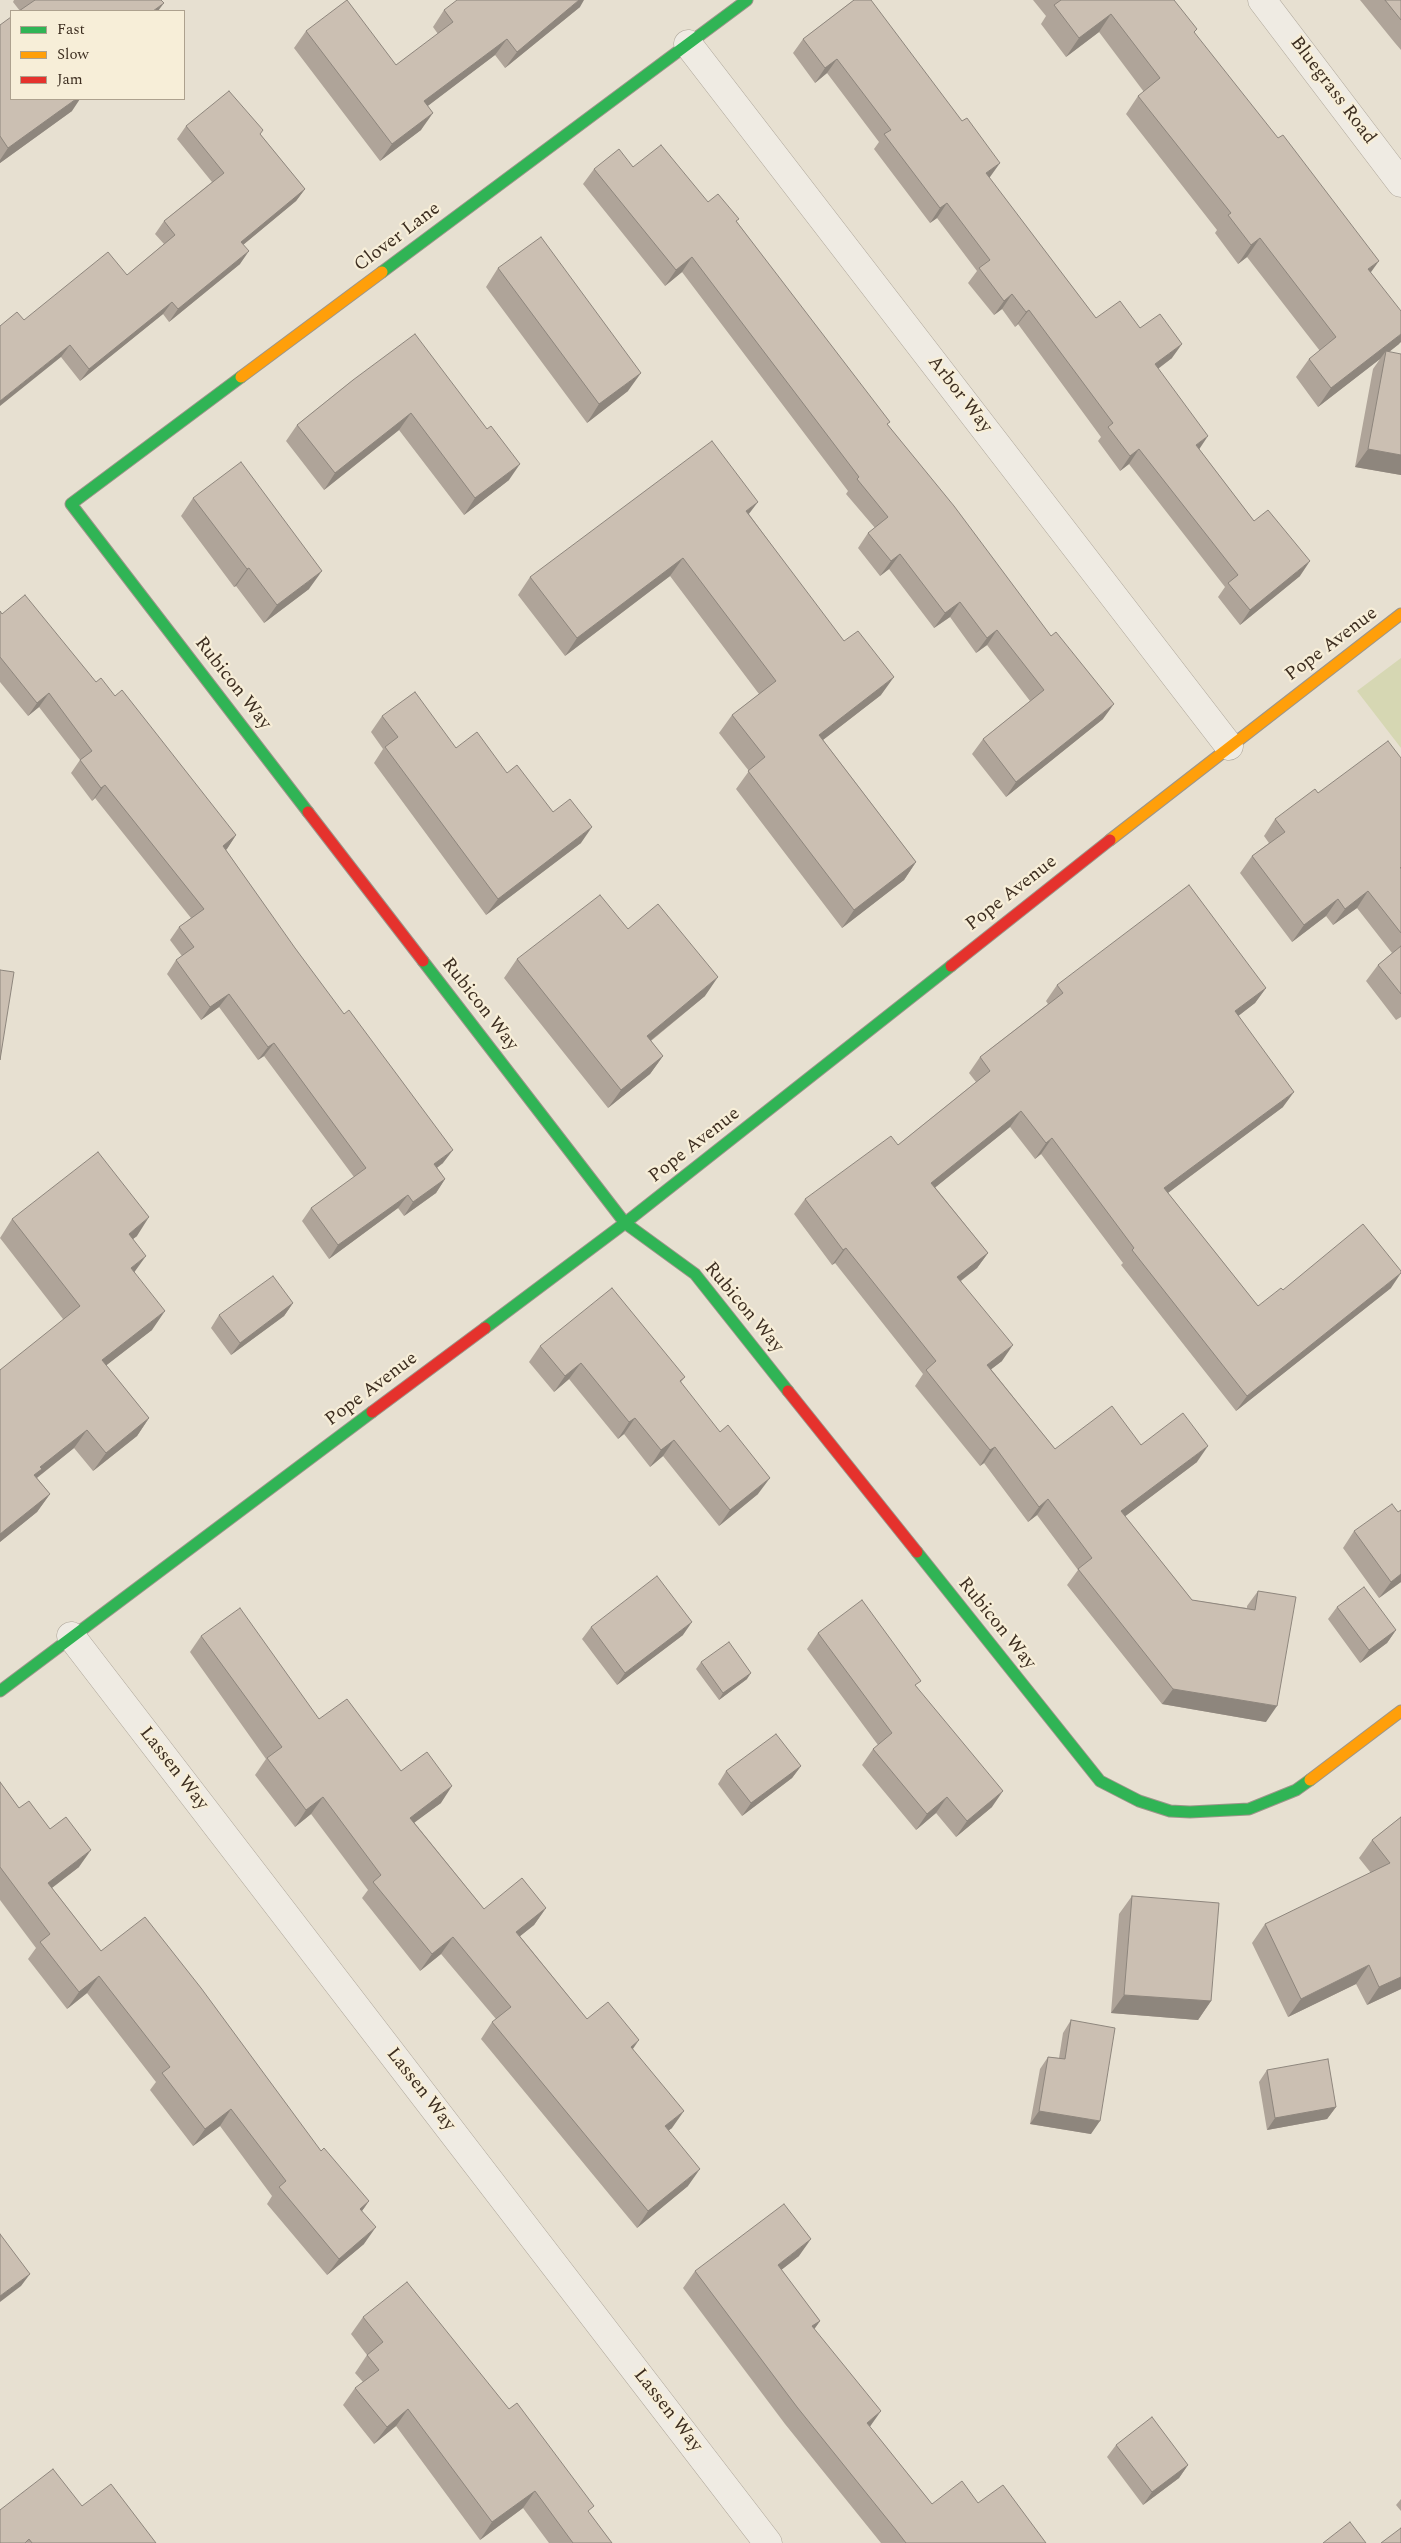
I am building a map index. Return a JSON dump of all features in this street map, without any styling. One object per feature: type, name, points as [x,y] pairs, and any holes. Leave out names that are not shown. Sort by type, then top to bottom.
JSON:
[{"type":"street","name":"Clover Lane","points":[[71,504],[747,0]]},
{"type":"street","name":"Bluegrass Road","points":[[1262,0],[1401,183]]},
{"type":"street","name":"Arbor Way","points":[[688,44],[1229,746]]},
{"type":"street","name":"Rubicon Way","points":[[71,504],[625,1223],[695,1274],[1100,1781],[1139,1801],[1170,1811],[1250,1809],[1296,1790],[1401,1711]]},
{"type":"street","name":"Pope Avenue","points":[[0,1691],[625,1223],[1229,746],[1401,614]]},
{"type":"street","name":"Lassen Way","points":[[71,1636],[768,2543]]},
{"type":"green space","points":[[1401,658],[1401,748],[1357,691]]},
{"type":"building","points":[[35,0],[161,0],[164,3],[154,10],[20,10]]},
{"type":"building","points":[[347,0],[396,65],[453,22],[444,10],[457,0],[579,0],[517,52],[507,39],[424,101],[433,113],[392,144],[306,31]]},
{"type":"building","points":[[854,0],[871,0],[962,121],[967,118],[1000,163],[986,173],[1096,318],[1120,301],[1140,328],[1160,314],[1182,344],[1155,364],[1208,436],[1196,445],[1254,521],[1268,510],[1310,561],[1250,610],[1228,583],[1238,575],[1139,449],[1130,456],[1108,427],[1113,423],[1029,310],[1026,312],[1012,294],[1004,301],[979,268],[990,260],[947,203],[940,208],[884,134],[891,130],[837,59],[825,68],[803,39]]},
{"type":"building","points":[[1061,0],[1174,0],[1197,29],[1194,32],[1278,138],[1283,135],[1379,261],[1368,269],[1401,311],[1401,334],[1331,388],[1309,359],[1336,337],[1260,238],[1251,245],[1228,215],[1231,213],[1138,96],[1160,78],[1111,14],[1079,38],[1054,5]]},
{"type":"building","points":[[1385,0],[1401,0],[1401,20]]},
{"type":"building","points":[[10,18],[10,100],[75,100],[8,148],[0,136],[0,25]]},
{"type":"building","points":[[229,91],[263,130],[260,134],[305,189],[241,242],[249,251],[178,309],[172,302],[89,369],[70,345],[0,401],[0,326],[17,312],[24,320],[108,252],[127,275],[175,235],[164,221],[224,173],[186,126]]},
{"type":"building","points":[[661,145],[708,202],[718,194],[739,219],[736,221],[890,422],[887,424],[954,506],[1051,636],[1056,632],[1114,704],[1016,782],[983,739],[1044,690],[997,630],[987,638],[960,602],[945,613],[900,554],[891,561],[868,533],[888,517],[857,479],[859,477],[692,257],[676,270],[594,169],[619,149],[633,167]]},
{"type":"building","points":[[541,237],[641,373],[599,404],[498,268]]},
{"type":"building","points":[[415,334],[487,429],[491,426],[520,464],[475,498],[411,413],[335,473],[297,425]]},
{"type":"building","points":[[1386,351],[1401,354],[1401,455],[1368,449]]},
{"type":"building","points":[[712,441],[758,502],[746,511],[844,641],[858,631],[894,677],[819,735],[916,862],[854,910],[748,771],[765,757],[732,715],[776,681],[683,558],[577,638],[530,577]]},
{"type":"building","points":[[241,462],[322,571],[277,605],[193,498]]},
{"type":"building","points":[[25,595],[96,682],[101,678],[115,696],[122,690],[236,835],[223,846],[344,1014],[349,1010],[453,1150],[434,1164],[445,1179],[413,1202],[408,1195],[338,1245],[311,1208],[366,1168],[274,1043],[268,1047],[229,994],[210,1007],[176,960],[194,947],[179,927],[204,909],[105,785],[101,788],[80,760],[92,751],[49,693],[37,703],[0,657],[0,611],[2,614]]},
{"type":"building","points":[[415,692],[456,748],[477,732],[507,773],[517,765],[553,812],[570,799],[592,827],[498,899],[385,747],[398,737],[382,716]]},
{"type":"building","points":[[1388,741],[1401,758],[1401,933],[1368,891],[1345,909],[1338,899],[1304,925],[1252,856],[1285,832],[1275,819],[1315,789],[1318,793]]},
{"type":"building","points":[[1189,885],[1266,988],[1235,1011],[1294,1092],[1164,1188],[1258,1306],[1281,1288],[1283,1290],[1363,1224],[1401,1273],[1247,1396],[1132,1250],[1134,1248],[1052,1138],[1046,1143],[1021,1111],[931,1183],[988,1253],[957,1277],[1013,1345],[987,1365],[1055,1449],[1112,1406],[1141,1445],[1183,1413],[1208,1446],[1121,1511],[1192,1600],[1255,1610],[1258,1591],[1296,1597],[1277,1706],[1173,1689],[1078,1569],[1092,1558],[1048,1499],[1039,1507],[995,1447],[990,1450],[926,1370],[936,1361],[846,1248],[843,1250],[805,1199],[891,1136],[898,1145],[990,1071],[980,1057],[1063,993],[1057,985]]},
{"type":"building","points":[[600,895],[628,929],[658,904],[718,977],[647,1036],[663,1056],[621,1090],[517,959]]},
{"type":"building","points":[[1401,946],[1401,994],[1378,965]]},
{"type":"building","points":[[0,970],[14,972],[0,1060]]},
{"type":"building","points":[[98,1152],[149,1217],[129,1234],[146,1256],[131,1268],[165,1311],[102,1360],[149,1418],[106,1453],[87,1430],[40,1467],[42,1469],[34,1475],[50,1494],[0,1534],[0,1370],[80,1306],[12,1219]]},
{"type":"building","points":[[273,1276],[293,1303],[240,1343],[219,1315]]},
{"type":"building","points":[[612,1288],[685,1377],[680,1381],[720,1432],[728,1425],[770,1478],[730,1510],[674,1440],[661,1450],[635,1418],[629,1422],[581,1363],[565,1376],[540,1346]]},
{"type":"building","points":[[1392,1504],[1398,1512],[1401,1510],[1401,1574],[1391,1582],[1354,1531]]},
{"type":"building","points":[[657,1576],[692,1622],[625,1673],[591,1627]]},
{"type":"building","points":[[1364,1587],[1396,1630],[1369,1650],[1337,1607]]},
{"type":"building","points":[[862,1600],[921,1681],[915,1685],[1003,1791],[967,1821],[947,1797],[927,1814],[873,1749],[892,1733],[818,1633]]},
{"type":"building","points":[[240,1608],[319,1719],[347,1699],[401,1771],[427,1752],[452,1786],[410,1818],[484,1909],[522,1878],[546,1908],[516,1932],[587,2019],[608,2002],[639,2040],[631,2047],[684,2111],[665,2126],[700,2169],[648,2211],[492,2022],[511,2007],[453,1937],[432,1954],[373,1882],[381,1875],[323,1797],[306,1810],[267,1758],[282,1747],[201,1636]]},
{"type":"building","points":[[729,1642],[751,1673],[723,1693],[701,1662]]},
{"type":"building","points":[[776,1734],[801,1766],[751,1803],[726,1771]]},
{"type":"building","points":[[0,1782],[19,1808],[29,1801],[50,1829],[66,1817],[91,1850],[48,1883],[101,1951],[145,1917],[201,1988],[321,2151],[324,2148],[369,2201],[360,2209],[376,2227],[339,2259],[279,2187],[286,2181],[231,2109],[205,2129],[162,2073],[170,2067],[99,1976],[79,1992],[40,1942],[50,1934],[0,1867]]},
{"type":"building","points":[[1401,1817],[1401,1977],[1379,1987],[1369,1965],[1301,1999],[1265,1924],[1390,1863],[1372,1840]]},
{"type":"building","points":[[1132,1896],[1219,1903],[1211,2001],[1124,1995]]},
{"type":"building","points":[[1071,2020],[1115,2028],[1100,2121],[1039,2111],[1048,2057],[1065,2059]]},
{"type":"building","points":[[1328,2059],[1336,2107],[1275,2118],[1267,2070]]},
{"type":"building","points":[[784,2204],[811,2239],[778,2265],[820,2321],[812,2326],[881,2411],[867,2423],[932,2504],[962,2481],[978,2503],[1003,2485],[1046,2543],[906,2543],[797,2407],[695,2271]]},
{"type":"building","points":[[0,2234],[30,2274],[0,2296]]},
{"type":"building","points":[[407,2282],[509,2409],[517,2403],[594,2506],[588,2511],[612,2543],[573,2543],[535,2491],[492,2522],[408,2409],[387,2427],[355,2388],[379,2370],[367,2355],[383,2342],[363,2317]]},
{"type":"building","points":[[1152,2417],[1188,2465],[1152,2492],[1116,2445]]},
{"type":"building","points":[[53,2469],[82,2506],[111,2484],[156,2543],[32,2543],[29,2539],[25,2543],[0,2543],[0,2510]]},
{"type":"building","points":[[1350,2522],[1366,2543],[1323,2543]]},
{"type":"building","points":[[1401,2528],[1401,2543],[1381,2543]]},
{"type":"traffic: fast","points":[[382,272],[747,0]]},
{"type":"traffic: fast","points":[[241,377],[71,504],[308,812]]},
{"type":"traffic: fast","points":[[423,961],[625,1223],[695,1274],[788,1391]]},
{"type":"traffic: fast","points":[[485,1328],[625,1223],[951,966]]},
{"type":"traffic: fast","points":[[0,1691],[372,1412]]},
{"type":"traffic: fast","points":[[917,1552],[1100,1781],[1139,1801],[1170,1811],[1190,1812],[1249,1809],[1296,1790],[1310,1780]]},
{"type":"traffic: slow","points":[[241,377],[382,272]]},
{"type":"traffic: slow","points":[[1110,840],[1401,614]]},
{"type":"traffic: slow","points":[[1310,1780],[1401,1711]]},
{"type":"traffic: jam","points":[[308,812],[423,961]]},
{"type":"traffic: jam","points":[[951,966],[1110,840]]},
{"type":"traffic: jam","points":[[372,1412],[485,1328]]},
{"type":"traffic: jam","points":[[788,1391],[917,1552]]}]
